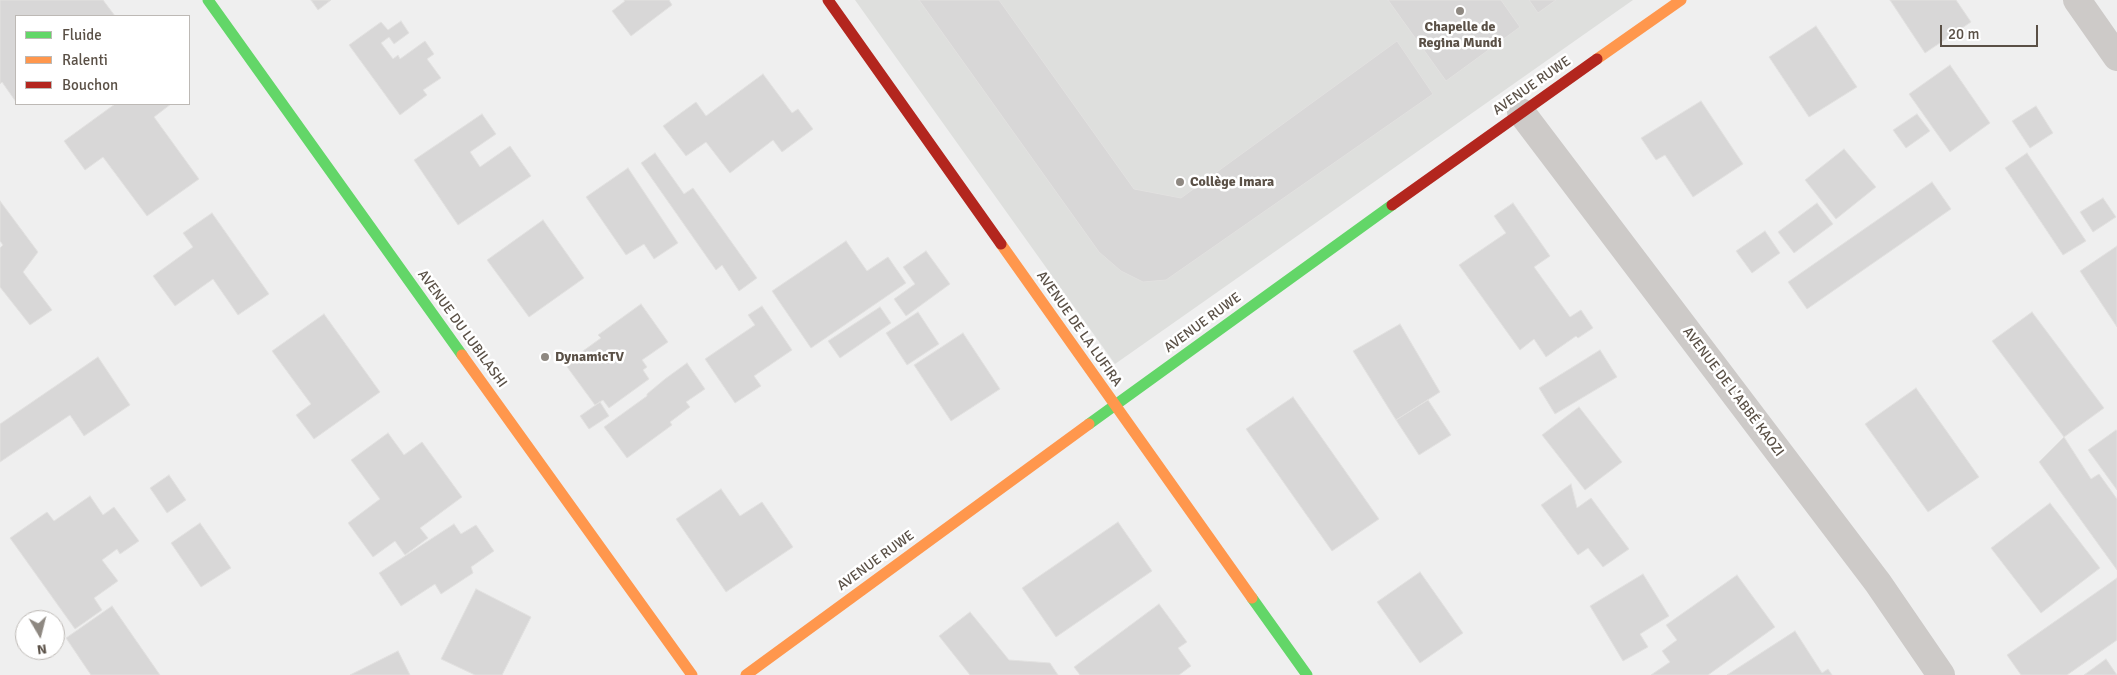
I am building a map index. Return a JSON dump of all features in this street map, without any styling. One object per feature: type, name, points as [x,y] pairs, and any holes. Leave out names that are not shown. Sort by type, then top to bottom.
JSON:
[{"type":"street","name":"AVENUE DU LUBILASHI","points":[[208,0],[692,675]]},
{"type":"street","name":"AVENUE DE LA LUFIRA","points":[[828,0],[1307,675]]},
{"type":"street","name":"AVENUE RUWE","points":[[746,675],[1114,405],[1521,112],[1681,0]]},
{"type":"street","points":[[2077,0],[2117,57]]},
{"type":"street","name":"AVENUE DE L'ABBÉ KAOZI","points":[[1521,112],[1872,575],[1940,675]]},
{"type":"shaded area","name":"Collège Imara","points":[[855,0],[1633,0],[1115,364]]},
{"type":"building","points":[[0,0],[103,0],[114,15],[15,15],[15,101],[2,82],[0,84]]},
{"type":"building","points":[[311,0],[331,0],[318,10]]},
{"type":"building","points":[[624,0],[669,0],[672,5],[631,36],[612,11]]},
{"type":"building","points":[[919,0],[999,0],[1134,189],[1181,198],[1397,41],[1433,94],[1166,280],[1143,282],[1121,271],[1099,252]]},
{"type":"building","points":[[1388,0],[1501,0],[1520,27],[1446,81]]},
{"type":"building","points":[[1529,0],[1556,0],[1538,13]]},
{"type":"building","points":[[1890,0],[1956,0],[1971,22],[1925,53]]},
{"type":"building","points":[[401,21],[409,33],[394,44],[389,37],[381,43],[393,59],[398,55],[400,59],[425,41],[434,54],[427,59],[441,78],[423,90],[427,95],[400,115],[349,45],[381,22],[388,30]]},
{"type":"building","points":[[1816,26],[1857,87],[1809,117],[1769,57]]},
{"type":"building","points":[[1950,65],[1990,123],[1950,152],[1909,94]]},
{"type":"building","points":[[763,74],[792,113],[798,109],[813,129],[782,152],[773,140],[730,173],[706,142],[686,156],[663,126],[696,102],[706,116]]},
{"type":"building","points":[[1701,101],[1743,164],[1693,197],[1665,155],[1656,160],[1641,138]]},
{"type":"building","points":[[114,105],[170,105],[154,117],[199,179],[147,216],[103,157],[85,170],[64,141]]},
{"type":"building","points":[[2036,106],[2053,133],[2030,148],[2012,121]]},
{"type":"building","points":[[482,114],[496,134],[470,152],[480,167],[510,146],[531,176],[458,225],[414,160]]},
{"type":"building","points":[[1917,114],[1930,131],[1906,148],[1893,130]]},
{"type":"building","points":[[1844,149],[1876,187],[1836,219],[1805,180]]},
{"type":"building","points":[[655,153],[684,194],[693,188],[757,278],[739,291],[722,265],[716,270],[641,163]]},
{"type":"building","points":[[2027,153],[2086,241],[2063,255],[2005,168]]},
{"type":"building","points":[[628,168],[678,243],[654,259],[644,244],[626,255],[586,197]]},
{"type":"building","points":[[1932,182],[1951,209],[1807,309],[1788,282]]},
{"type":"building","points":[[2103,198],[2116,217],[2093,232],[2080,212]]},
{"type":"building","points":[[0,201],[38,252],[23,272],[52,310],[30,325],[0,287],[0,248],[3,245],[0,241]]},
{"type":"building","points":[[1513,203],[1550,256],[1534,267],[1570,317],[1581,310],[1593,328],[1578,338],[1576,336],[1546,357],[1534,339],[1520,350],[1459,265],[1506,233],[1494,216]]},
{"type":"building","points":[[1817,203],[1833,224],[1794,253],[1778,232]]},
{"type":"building","points":[[212,213],[269,294],[238,315],[213,279],[175,306],[153,276],[193,247],[183,233]]},
{"type":"building","points":[[543,220],[584,278],[529,317],[487,260]]},
{"type":"building","points":[[1765,231],[1780,253],[1752,273],[1736,251]]},
{"type":"building","points":[[846,241],[867,271],[888,257],[906,283],[811,348],[772,291]]},
{"type":"building","points":[[2117,246],[2117,327],[2080,271]]},
{"type":"building","points":[[926,251],[950,284],[906,316],[894,299],[915,284],[903,267]]},
{"type":"building","points":[[641,304],[668,342],[642,360],[647,367],[643,370],[649,379],[609,408],[603,400],[595,405],[565,364],[601,338],[598,335]]},
{"type":"building","points":[[762,306],[792,350],[754,376],[761,386],[735,403],[705,359],[755,325],[748,315]]},
{"type":"building","points":[[880,307],[891,323],[840,358],[828,341]]},
{"type":"building","points":[[918,312],[939,344],[907,365],[886,333]]},
{"type":"building","points":[[2032,312],[2104,408],[2064,437],[1992,341]]},
{"type":"building","points":[[324,314],[380,392],[314,439],[296,415],[311,404],[272,351]]},
{"type":"building","points":[[1400,324],[1440,392],[1396,420],[1353,351]]},
{"type":"building","points":[[963,333],[1000,389],[951,421],[914,365]]},
{"type":"building","points":[[1600,350],[1617,377],[1555,414],[1539,388]]},
{"type":"building","points":[[98,357],[130,405],[84,436],[70,415],[0,462],[0,424]]},
{"type":"building","points":[[687,363],[705,389],[686,402],[690,407],[670,422],[672,425],[627,458],[604,427],[647,396],[665,379]]},
{"type":"building","points":[[1916,388],[1979,477],[1928,512],[1865,424]]},
{"type":"building","points":[[1293,397],[1379,519],[1332,551],[1246,429]]},
{"type":"building","points":[[1428,400],[1451,435],[1419,455],[1396,420]]},
{"type":"building","points":[[600,402],[609,416],[589,429],[580,416]]},
{"type":"building","points":[[1579,407],[1622,462],[1585,490],[1542,435]]},
{"type":"building","points":[[2117,431],[2117,490],[2088,450]]},
{"type":"building","points":[[388,433],[404,455],[422,442],[462,497],[420,528],[428,538],[405,555],[395,541],[373,557],[348,523],[380,499],[351,460]]},
{"type":"building","points":[[2064,437],[2091,479],[2099,474],[2117,499],[2117,570],[2039,462]]},
{"type":"building","points":[[169,475],[186,500],[167,513],[150,488]]},
{"type":"building","points":[[1571,484],[1577,508],[1591,498],[1629,549],[1603,567],[1588,548],[1578,555],[1541,505]]},
{"type":"building","points":[[721,489],[740,516],[762,502],[793,547],[726,592],[676,519]]},
{"type":"building","points":[[90,496],[103,515],[114,507],[139,541],[120,554],[117,549],[102,560],[118,581],[94,598],[102,610],[75,629],[65,615],[65,610],[61,610],[10,538],[47,512],[54,521]]},
{"type":"building","points":[[2050,503],[2100,568],[2041,613],[1991,548]]},
{"type":"building","points":[[1118,522],[1152,571],[1056,637],[1022,588]]},
{"type":"building","points":[[200,523],[231,568],[201,587],[171,543]]},
{"type":"building","points":[[454,524],[461,534],[476,525],[494,551],[471,567],[473,573],[441,594],[435,584],[401,606],[379,573]]},
{"type":"building","points":[[1420,572],[1463,633],[1420,663],[1377,602]]},
{"type":"building","points":[[1643,574],[1669,616],[1640,634],[1648,647],[1623,661],[1590,606]]},
{"type":"building","points":[[1737,575],[1775,627],[1708,675],[1651,675],[1670,662],[1662,651],[1677,640],[1666,625]]},
{"type":"building","points":[[2117,578],[2117,640],[2067,675],[2021,675],[2007,655]]},
{"type":"building","points":[[476,589],[531,617],[502,675],[475,675],[441,659]]},
{"type":"building","points":[[1159,604],[1187,642],[1178,648],[1191,666],[1179,675],[1080,675],[1074,667]]},
{"type":"building","points":[[112,606],[160,675],[91,675],[66,638]]},
{"type":"building","points":[[970,612],[1009,660],[1050,663],[1058,675],[970,675],[939,636]]},
{"type":"building","points":[[1795,631],[1822,673],[1828,669],[1832,675],[1727,675]]},
{"type":"building","points":[[398,651],[410,675],[350,675]]},
{"type":"building","points":[[2106,659],[2117,675],[2084,675]]},
{"type":"traffic: fast","points":[[208,0],[462,355]]},
{"type":"traffic: fast","points":[[1089,424],[1392,205]]},
{"type":"traffic: fast","points":[[1252,598],[1307,675]]},
{"type":"traffic: slow","points":[[1597,59],[1681,0]]},
{"type":"traffic: slow","points":[[1001,244],[1252,598]]},
{"type":"traffic: slow","points":[[462,355],[692,675]]},
{"type":"traffic: slow","points":[[746,675],[1089,424]]},
{"type":"traffic: jam","points":[[828,0],[1001,244]]},
{"type":"traffic: jam","points":[[1392,205],[1597,59]]},
{"type":"place","name":"Chapelle de Regina Mundi","points":[[1460,11]]},
{"type":"place","name":"Collège Imara","points":[[1180,182]]},
{"type":"place","name":"DynamicTV","points":[[545,357]]}]
